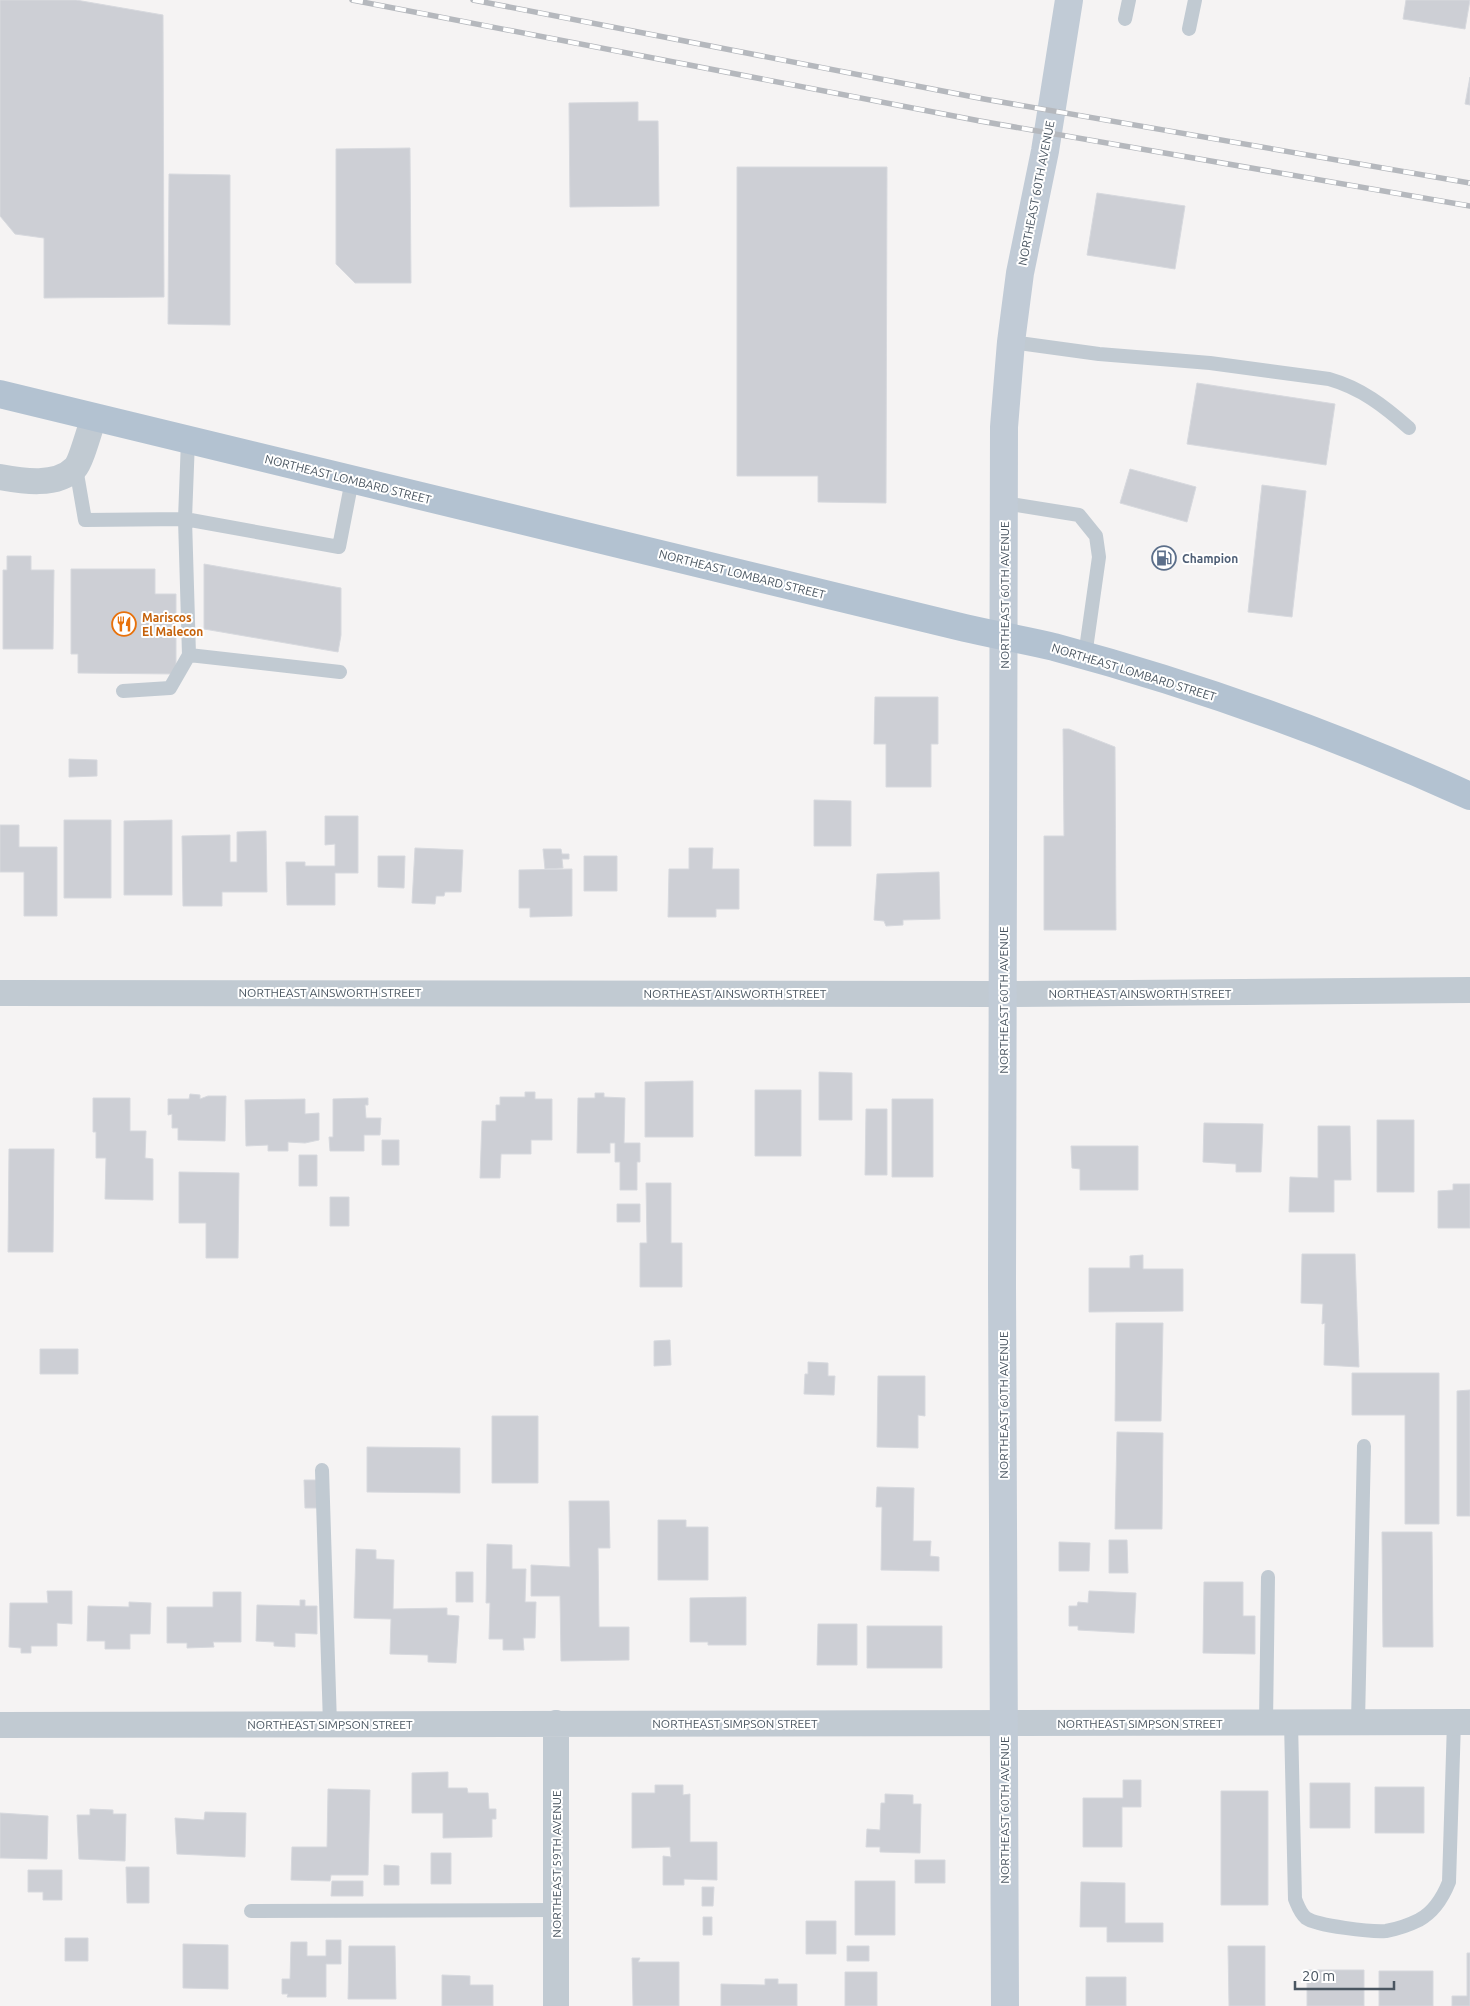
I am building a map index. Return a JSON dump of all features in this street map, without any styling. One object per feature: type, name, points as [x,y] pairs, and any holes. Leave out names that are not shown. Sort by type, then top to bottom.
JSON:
[{"type":"main road","name":"NORTHEAST LOMBARD STREET","points":[[0,394],[1120,665],[1291,722],[1401,765],[1470,796]]},
{"type":"street","name":"NORTHEAST 60TH AVENUE","points":[[1004,2006],[1004,427],[1011,342],[1020,273],[1045,151],[1069,0]]},
{"type":"street","points":[[0,476],[39,481],[62,478],[76,468],[94,418]]},
{"type":"street","name":"NORTHEAST AINSWORTH STREET","points":[[0,993],[1003,994],[1470,990]]},
{"type":"street","name":"NORTHEAST SIMPSON STREET","points":[[0,1725],[1462,1722]]},
{"type":"street","name":"NORTHEAST 59TH AVENUE","points":[[556,1723],[556,2006]]},
{"type":"lane","points":[[1125,19],[1128,0]]},
{"type":"lane","points":[[1189,29],[1195,0]]},
{"type":"lane","points":[[1011,342],[1099,354],[1210,363],[1328,379],[1346,384],[1377,400],[1409,428]]},
{"type":"lane","points":[[123,691],[170,688],[189,655],[185,519],[188,440]]},
{"type":"lane","points":[[76,468],[85,520],[185,519],[339,547],[352,480]]},
{"type":"lane","points":[[1004,503],[1079,515],[1096,536],[1099,557],[1085,656]]},
{"type":"lane","points":[[189,655],[340,672]]},
{"type":"lane","points":[[1358,1722],[1364,1446]]},
{"type":"lane","points":[[322,1470],[330,1724]]},
{"type":"lane","points":[[1268,1577],[1278,1723],[1295,1899],[1300,1912],[1307,1919],[1315,1923],[1384,1931],[1420,1919],[1444,1896],[1449,1882],[1462,1722]]},
{"type":"lane","points":[[251,1911],[556,1910]]},
{"type":"building","points":[[0,0],[76,0],[163,15],[164,297],[44,298],[44,238],[15,234],[0,216]]},
{"type":"building","points":[[1406,0],[1470,0],[1465,29],[1403,19]]},
{"type":"building","points":[[1470,77],[1470,105],[1465,104]]},
{"type":"building","points":[[638,102],[638,121],[658,121],[659,206],[570,207],[569,103]]},
{"type":"building","points":[[410,148],[411,283],[355,283],[336,264],[336,149]]},
{"type":"building","points":[[737,167],[887,167],[886,503],[818,502],[818,476],[737,476]]},
{"type":"building","points":[[169,174],[230,175],[230,325],[168,324]]},
{"type":"building","points":[[1097,193],[1185,206],[1175,269],[1087,255]]},
{"type":"building","points":[[1197,383],[1335,404],[1326,465],[1187,444]]},
{"type":"building","points":[[1130,469],[1196,487],[1187,522],[1120,503]]},
{"type":"building","points":[[1262,485],[1306,491],[1292,617],[1248,612]]},
{"type":"building","points":[[7,556],[31,556],[31,570],[54,570],[53,649],[3,649],[3,570],[7,570]]},
{"type":"building","points":[[204,564],[341,588],[341,635],[338,652],[204,629]]},
{"type":"building","name":"Mariscos El Malecon","points":[[71,569],[155,569],[155,594],[176,594],[176,674],[78,673],[78,654],[71,654]]},
{"type":"building","points":[[875,697],[938,697],[938,744],[931,744],[931,787],[886,787],[886,744],[874,744]]},
{"type":"building","points":[[1063,729],[1069,729],[1115,747],[1116,930],[1044,930],[1044,836],[1064,836]]},
{"type":"building","points":[[69,759],[97,760],[97,776],[69,777]]},
{"type":"building","points":[[814,800],[851,801],[851,846],[814,846]]},
{"type":"building","points":[[325,816],[358,816],[358,873],[335,873],[335,905],[287,905],[286,862],[305,862],[305,866],[335,866],[335,844],[325,845]]},
{"type":"building","points":[[64,820],[111,820],[111,898],[64,898]]},
{"type":"building","points":[[172,820],[172,895],[124,895],[124,821]]},
{"type":"building","points":[[0,825],[19,825],[19,847],[57,847],[57,916],[24,916],[24,872],[0,872]]},
{"type":"building","points":[[266,831],[267,892],[222,892],[222,906],[183,906],[182,836],[230,835],[230,862],[237,862],[237,832]]},
{"type":"building","points":[[415,848],[463,850],[461,892],[445,892],[444,896],[436,896],[435,904],[412,903]]},
{"type":"building","points":[[689,848],[713,848],[712,869],[739,869],[739,909],[716,909],[716,917],[668,917],[669,869],[689,869]]},
{"type":"building","points":[[543,849],[561,849],[562,854],[569,854],[569,859],[562,859],[563,868],[545,869]]},
{"type":"building","points":[[378,856],[405,856],[404,888],[378,887]]},
{"type":"building","points":[[584,856],[617,856],[617,891],[584,891]]},
{"type":"building","points":[[572,869],[572,916],[530,917],[530,908],[519,908],[519,870]]},
{"type":"building","points":[[939,872],[940,919],[903,920],[903,925],[886,926],[884,921],[874,920],[877,874]]},
{"type":"building","points":[[819,1072],[852,1073],[852,1120],[819,1120]]},
{"type":"building","points":[[693,1081],[693,1137],[645,1137],[645,1082]]},
{"type":"building","points":[[755,1090],[801,1090],[801,1156],[755,1156]]},
{"type":"building","points":[[525,1092],[535,1092],[535,1099],[552,1099],[552,1140],[531,1140],[531,1154],[501,1154],[500,1178],[480,1178],[482,1121],[496,1121],[496,1105],[500,1105],[500,1097],[525,1097]]},
{"type":"building","points":[[595,1093],[604,1093],[604,1097],[625,1098],[624,1143],[640,1143],[640,1162],[637,1162],[637,1190],[620,1190],[620,1162],[615,1162],[615,1143],[610,1143],[610,1153],[577,1153],[578,1098],[595,1098]]},
{"type":"building","points":[[190,1094],[200,1095],[200,1099],[208,1096],[226,1096],[225,1141],[178,1140],[178,1128],[172,1128],[172,1114],[168,1115],[168,1099],[189,1099]]},
{"type":"building","points":[[93,1098],[130,1098],[130,1131],[146,1131],[145,1158],[153,1159],[153,1200],[105,1199],[106,1158],[96,1158],[96,1132],[93,1132]]},
{"type":"building","points":[[368,1098],[368,1105],[365,1105],[366,1118],[381,1118],[380,1135],[364,1135],[364,1151],[330,1151],[329,1137],[333,1137],[333,1099]]},
{"type":"building","points":[[305,1099],[305,1114],[319,1113],[319,1140],[305,1143],[288,1142],[288,1151],[268,1151],[268,1145],[246,1146],[245,1100]]},
{"type":"building","points":[[892,1099],[933,1099],[933,1177],[892,1177]]},
{"type":"building","points":[[866,1109],[887,1109],[887,1175],[865,1175]]},
{"type":"building","points":[[1377,1120],[1414,1120],[1414,1192],[1377,1192]]},
{"type":"building","points":[[1204,1123],[1263,1124],[1261,1172],[1236,1172],[1236,1164],[1203,1162]]},
{"type":"building","points":[[1318,1126],[1350,1126],[1351,1180],[1334,1180],[1334,1212],[1289,1212],[1290,1177],[1318,1178]]},
{"type":"building","points":[[382,1140],[399,1140],[399,1165],[382,1165]]},
{"type":"building","points":[[1071,1146],[1138,1146],[1138,1190],[1080,1190],[1080,1169],[1072,1168]]},
{"type":"building","points":[[9,1149],[54,1149],[53,1252],[8,1252]]},
{"type":"building","points":[[299,1155],[317,1155],[317,1186],[299,1186]]},
{"type":"building","points":[[179,1172],[239,1173],[238,1258],[206,1258],[206,1223],[179,1223]]},
{"type":"building","points":[[646,1183],[671,1183],[671,1243],[682,1243],[682,1287],[640,1287],[640,1243],[647,1243]]},
{"type":"building","points":[[1453,1184],[1470,1184],[1470,1228],[1438,1228],[1438,1191],[1453,1190]]},
{"type":"building","points":[[330,1197],[349,1197],[349,1226],[330,1226]]},
{"type":"building","points":[[617,1204],[640,1204],[640,1222],[617,1222]]},
{"type":"building","points":[[1302,1254],[1355,1254],[1359,1367],[1324,1365],[1325,1323],[1322,1324],[1323,1304],[1301,1303]]},
{"type":"building","points":[[1143,1255],[1143,1269],[1183,1269],[1183,1311],[1089,1312],[1089,1268],[1130,1268],[1130,1256]]},
{"type":"building","points":[[1116,1323],[1163,1323],[1161,1421],[1115,1421]]},
{"type":"building","points":[[670,1340],[671,1365],[654,1366],[654,1341]]},
{"type":"building","points":[[40,1349],[78,1349],[78,1374],[40,1374]]},
{"type":"building","points":[[808,1362],[828,1363],[828,1376],[835,1376],[834,1395],[804,1394]]},
{"type":"building","points":[[1352,1373],[1439,1373],[1439,1524],[1405,1524],[1405,1415],[1352,1415]]},
{"type":"building","points":[[878,1376],[925,1376],[925,1416],[918,1415],[918,1448],[877,1447]]},
{"type":"building","points":[[1470,1390],[1470,1516],[1457,1516],[1457,1391]]},
{"type":"building","points":[[492,1416],[538,1416],[538,1483],[492,1483]]},
{"type":"building","points":[[1117,1432],[1163,1433],[1162,1529],[1115,1529]]},
{"type":"building","points":[[367,1447],[460,1448],[460,1493],[367,1492]]},
{"type":"building","points":[[304,1480],[320,1480],[320,1508],[305,1508]]},
{"type":"building","points":[[877,1487],[914,1488],[913,1541],[931,1541],[930,1556],[939,1557],[939,1571],[881,1570],[882,1507],[876,1507]]},
{"type":"building","points":[[569,1501],[609,1501],[610,1548],[598,1548],[599,1627],[629,1627],[629,1660],[561,1661],[560,1596],[531,1596],[531,1565],[570,1567]]},
{"type":"building","points":[[658,1520],[686,1520],[686,1527],[708,1527],[708,1580],[658,1580]]},
{"type":"building","points":[[1382,1532],[1432,1532],[1433,1647],[1383,1647]]},
{"type":"building","points":[[1109,1540],[1127,1540],[1128,1573],[1109,1573]]},
{"type":"building","points":[[1059,1542],[1090,1543],[1089,1571],[1059,1571]]},
{"type":"building","points":[[487,1544],[512,1545],[512,1569],[526,1569],[525,1602],[536,1602],[535,1638],[523,1638],[524,1650],[503,1650],[503,1639],[489,1639],[490,1603],[486,1603]]},
{"type":"building","points":[[356,1549],[376,1550],[376,1559],[394,1560],[393,1609],[447,1608],[447,1615],[459,1616],[456,1663],[428,1662],[428,1655],[390,1654],[391,1619],[354,1618]]},
{"type":"building","points":[[456,1572],[473,1572],[473,1602],[456,1602]]},
{"type":"building","points":[[1204,1582],[1243,1582],[1243,1616],[1255,1616],[1255,1654],[1203,1653]]},
{"type":"building","points":[[47,1591],[72,1591],[72,1624],[57,1623],[57,1646],[31,1646],[31,1653],[21,1653],[21,1648],[9,1647],[10,1603],[48,1603]]},
{"type":"building","points":[[1089,1591],[1136,1593],[1134,1633],[1078,1630],[1078,1626],[1069,1626],[1069,1606],[1077,1606],[1078,1602],[1088,1603]]},
{"type":"building","points":[[213,1592],[241,1592],[241,1642],[213,1642],[214,1647],[187,1648],[187,1643],[167,1643],[167,1607],[213,1607]]},
{"type":"building","points":[[746,1597],[746,1645],[708,1645],[708,1642],[690,1642],[690,1598]]},
{"type":"building","points":[[300,1600],[305,1600],[305,1606],[317,1606],[317,1634],[295,1633],[295,1647],[274,1646],[274,1642],[256,1641],[257,1605],[300,1606]]},
{"type":"building","points":[[129,1602],[151,1603],[150,1634],[130,1634],[130,1649],[105,1649],[105,1641],[87,1641],[88,1606],[129,1607]]},
{"type":"building","points":[[818,1624],[857,1624],[857,1665],[817,1665]]},
{"type":"building","points":[[867,1626],[942,1626],[942,1668],[867,1668]]},
{"type":"building","points":[[448,1772],[448,1788],[467,1788],[468,1793],[488,1793],[489,1809],[496,1809],[496,1819],[492,1819],[492,1837],[443,1838],[443,1813],[412,1813],[412,1773]]},
{"type":"building","points":[[1123,1780],[1141,1780],[1141,1807],[1122,1807],[1122,1847],[1083,1847],[1083,1798],[1123,1798]]},
{"type":"building","points":[[1310,1783],[1350,1783],[1350,1828],[1310,1828]]},
{"type":"building","points":[[655,1785],[683,1785],[683,1795],[690,1794],[690,1842],[717,1842],[717,1880],[684,1879],[684,1885],[663,1885],[663,1856],[671,1857],[670,1847],[632,1848],[632,1793],[655,1793]]},
{"type":"building","points":[[1375,1787],[1424,1787],[1424,1833],[1375,1833]]},
{"type":"building","points":[[328,1789],[370,1790],[368,1875],[331,1875],[330,1881],[291,1880],[292,1847],[327,1847]]},
{"type":"building","points":[[1221,1791],[1268,1791],[1268,1905],[1221,1905]]},
{"type":"building","points":[[885,1794],[913,1795],[913,1804],[921,1804],[920,1853],[880,1852],[880,1847],[866,1847],[867,1829],[880,1830],[881,1803],[885,1803]]},
{"type":"building","points":[[90,1809],[113,1810],[113,1814],[126,1814],[125,1861],[79,1859],[77,1815],[90,1815]]},
{"type":"building","points":[[205,1812],[246,1813],[245,1857],[177,1854],[175,1818],[204,1820]]},
{"type":"building","points":[[0,1813],[48,1816],[47,1859],[0,1858]]},
{"type":"building","points":[[431,1853],[451,1853],[451,1884],[431,1884]]},
{"type":"building","points":[[915,1860],[945,1860],[945,1883],[915,1883]]},
{"type":"building","points":[[384,1865],[399,1866],[399,1885],[384,1885]]},
{"type":"building","points":[[126,1867],[149,1867],[149,1903],[127,1903]]},
{"type":"building","points":[[28,1870],[62,1870],[62,1900],[43,1900],[43,1892],[28,1892]]},
{"type":"building","points":[[332,1881],[363,1881],[363,1896],[331,1896]]},
{"type":"building","points":[[855,1881],[895,1881],[895,1935],[855,1935]]},
{"type":"building","points":[[1081,1882],[1125,1883],[1125,1923],[1163,1923],[1163,1942],[1107,1942],[1107,1927],[1080,1927]]},
{"type":"building","points":[[702,1887],[714,1887],[713,1906],[702,1906]]},
{"type":"building","points":[[703,1917],[712,1917],[712,1935],[703,1935]]},
{"type":"building","points":[[806,1921],[836,1921],[836,1954],[806,1954]]},
{"type":"building","points":[[65,1938],[88,1938],[88,1961],[65,1961]]},
{"type":"building","points":[[326,1940],[341,1940],[341,1964],[326,1964],[326,1997],[287,1997],[288,1994],[282,1994],[282,1979],[290,1979],[291,1942],[307,1942],[307,1956],[326,1956]]},
{"type":"building","points":[[183,1944],[228,1945],[228,1989],[183,1988]]},
{"type":"building","points":[[349,1946],[395,1946],[396,1999],[348,1999]]},
{"type":"building","points":[[847,1946],[869,1946],[869,1961],[847,1961]]},
{"type":"building","points":[[1228,1946],[1265,1946],[1265,2006],[1229,2006]]},
{"type":"building","points":[[1467,1953],[1470,1953],[1470,2006],[1452,2006],[1452,1996],[1467,1996]]},
{"type":"building","points":[[632,1958],[640,1958],[638,1962],[679,1962],[679,2006],[633,2006]]},
{"type":"building","points":[[1307,1970],[1364,1970],[1364,2006],[1307,2006]]},
{"type":"building","points":[[1379,1971],[1433,1971],[1433,2006],[1379,2006]]},
{"type":"building","points":[[845,1972],[877,1972],[877,2006],[845,2006]]},
{"type":"building","points":[[442,1975],[470,1976],[470,1985],[493,1985],[493,2006],[442,2006]]},
{"type":"building","points":[[1086,1977],[1126,1977],[1126,2006],[1086,2006]]},
{"type":"building","points":[[765,1979],[778,1979],[778,1984],[797,1984],[797,2006],[721,2006],[721,1984],[765,1985]]},
{"type":"railway","points":[[352,0],[980,121],[1470,206]]},
{"type":"railway","points":[[473,0],[984,99],[1470,183]]},
{"type":"place","name":"Champion","points":[[1164,558]]},
{"type":"place","name":"Mariscos El Malecon","points":[[124,624]]}]
